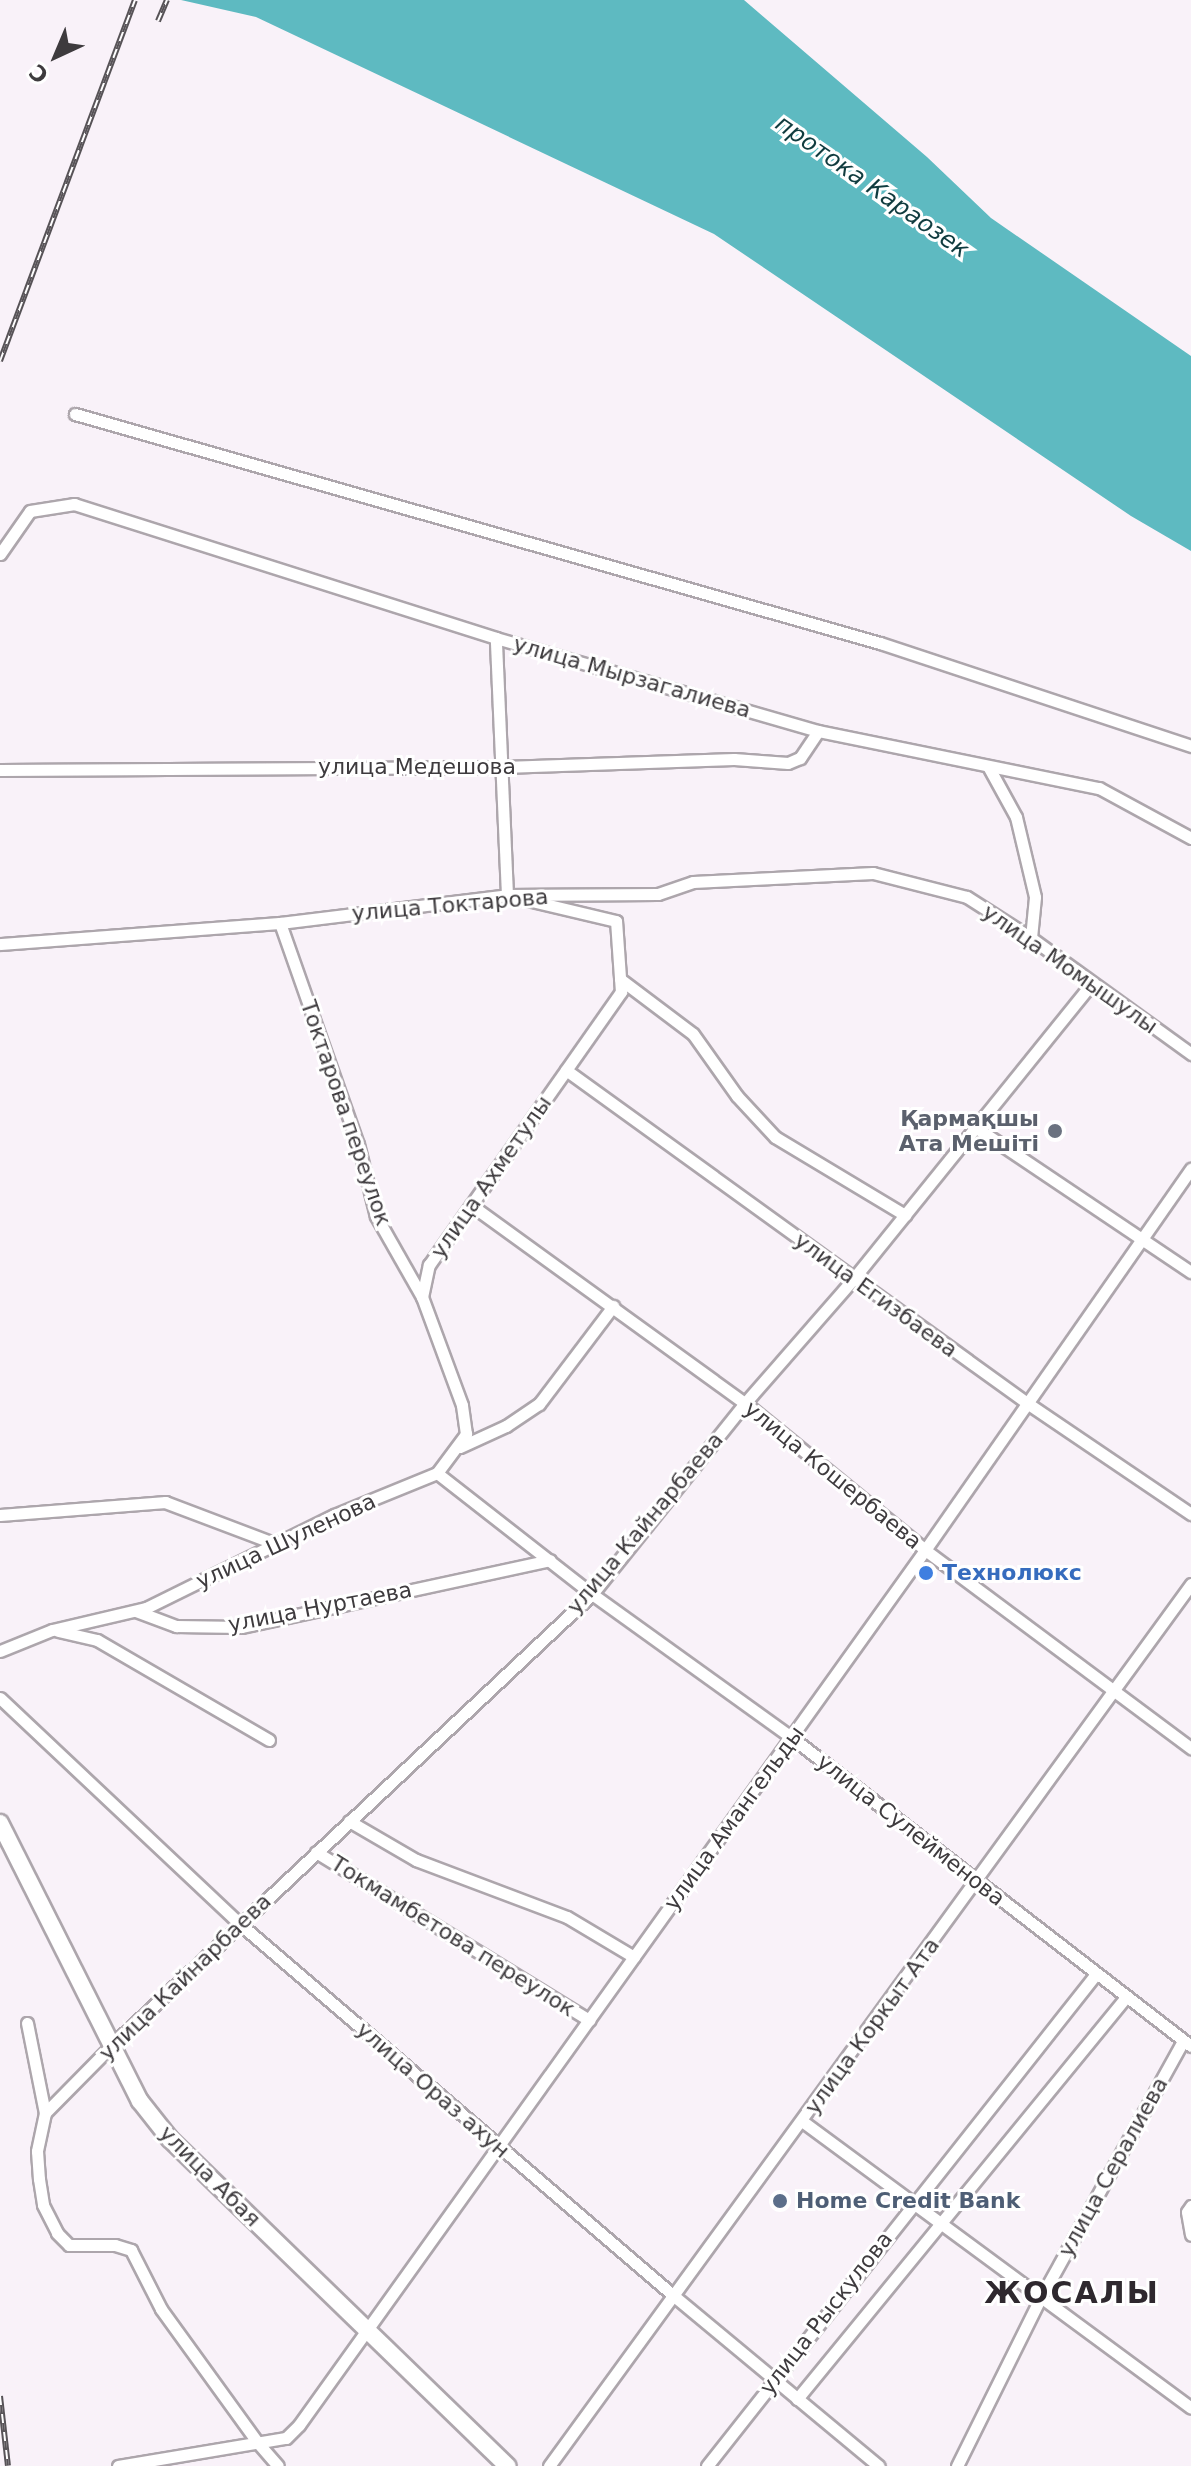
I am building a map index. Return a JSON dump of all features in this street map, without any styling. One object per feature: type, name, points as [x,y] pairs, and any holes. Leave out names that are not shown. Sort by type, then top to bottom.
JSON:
[{"type":"street","points":[[75,414],[880,643],[1191,746]]},
{"type":"street","name":"улица Мырзагалиева","points":[[0,554],[30,511],[74,504],[496,638],[818,731],[1099,788],[1191,838]]},
{"type":"street","points":[[496,638],[507,895]]},
{"type":"street","name":"улица Медешова","points":[[0,770],[503,767],[734,759],[788,763],[800,758],[818,731]]},
{"type":"street","points":[[988,766],[1016,817],[1035,897],[1031,938]]},
{"type":"street","name":"улица Токтарова","points":[[0,944],[280,923],[507,895],[658,894],[693,882],[873,873],[946,889]]},
{"type":"street","name":"улица Момышулы","points":[[946,889],[967,897],[1031,938],[1191,1054]]},
{"type":"street","name":"улица Ахметулы","points":[[422,1297],[429,1265],[621,992],[616,921],[507,895]]},
{"type":"street","name":"Токтарова переулок","points":[[280,923],[358,1144],[376,1216],[422,1297]]},
{"type":"street","points":[[620,979],[693,1034],[737,1096],[775,1137],[905,1215]]},
{"type":"street","name":"улица Кайнарбаева","points":[[45,2113],[112,2045],[592,1594],[745,1403],[854,1278],[1091,984]]},
{"type":"street","name":"улица Егизбаева","points":[[566,1070],[1027,1403],[1191,1514]]},
{"type":"street","points":[[975,1127],[1191,1272]]},
{"type":"street","name":"улица Амангельды","points":[[118,2466],[286,2438],[293,2432],[925,1550],[1191,1168]]},
{"type":"street","name":"улица Кошербаева","points":[[471,1205],[745,1403],[925,1550],[1191,1748]]},
{"type":"street","points":[[422,1297],[462,1405],[466,1434],[460,1447],[437,1473]]},
{"type":"street","points":[[460,1447],[506,1426],[539,1404],[613,1306]]},
{"type":"street","name":"улица Сулейменова","points":[[437,1473],[592,1594],[791,1737],[1187,2044]]},
{"type":"street","name":"улица Шуленова","points":[[135,1610],[437,1473]]},
{"type":"street","points":[[0,1515],[165,1502],[276,1544]]},
{"type":"street","name":"улица Нуртаева","points":[[135,1610],[176,1626],[241,1627],[550,1560]]},
{"type":"street","name":"улица Коркыт Ата","points":[[549,2466],[1191,1584]]},
{"type":"street","points":[[0,1651],[52,1630],[135,1610]]},
{"type":"street","points":[[52,1630],[97,1640],[269,1740]]},
{"type":"street","name":"улица Ораз ахун","points":[[0,1698],[240,1924],[674,2296],[879,2466]]},
{"type":"street","points":[[349,1821],[416,1860],[567,1917],[634,1957]]},
{"type":"street","name":"улица Абая","points":[[0,1823],[140,2101],[170,2139],[507,2466]]},
{"type":"street","name":"Токмамбетова переулок","points":[[316,1852],[589,2020]]},
{"type":"street","name":"улица Рыскулова","points":[[707,2466],[772,2379],[1096,1974]]},
{"type":"street","points":[[797,2399],[1126,1997]]},
{"type":"street","points":[[27,2023],[45,2113],[37,2151],[39,2179],[43,2205],[57,2233],[69,2245],[115,2245],[131,2250],[161,2309],[278,2466]]},
{"type":"street","name":"улица Сералиева","points":[[957,2466],[1040,2299],[1187,2044]]},
{"type":"street","points":[[802,2121],[1191,2408]]},
{"type":"street","points":[[1191,2206],[1187,2212],[1191,2235]]},
{"type":"water","name":"протока Караозек","points":[[181,0],[744,0],[927,157],[991,218],[1191,356],[1191,551],[1131,516],[714,234],[256,17]]},
{"type":"railway","points":[[0,361],[135,0]]},
{"type":"railway","points":[[158,21],[167,0]]},
{"type":"railway","points":[[0,2396],[8,2466]]},
{"type":"place","name":"Қармақшы Ата Мешіті","points":[[1055,1131]]},
{"type":"place","name":"Технолюкс","points":[[926,1573]]},
{"type":"place","name":"Home Credit Bank","points":[[780,2201]]},
{"type":"district","name":"ЖОСАЛЫ","points":[[1072,2293]]}]
